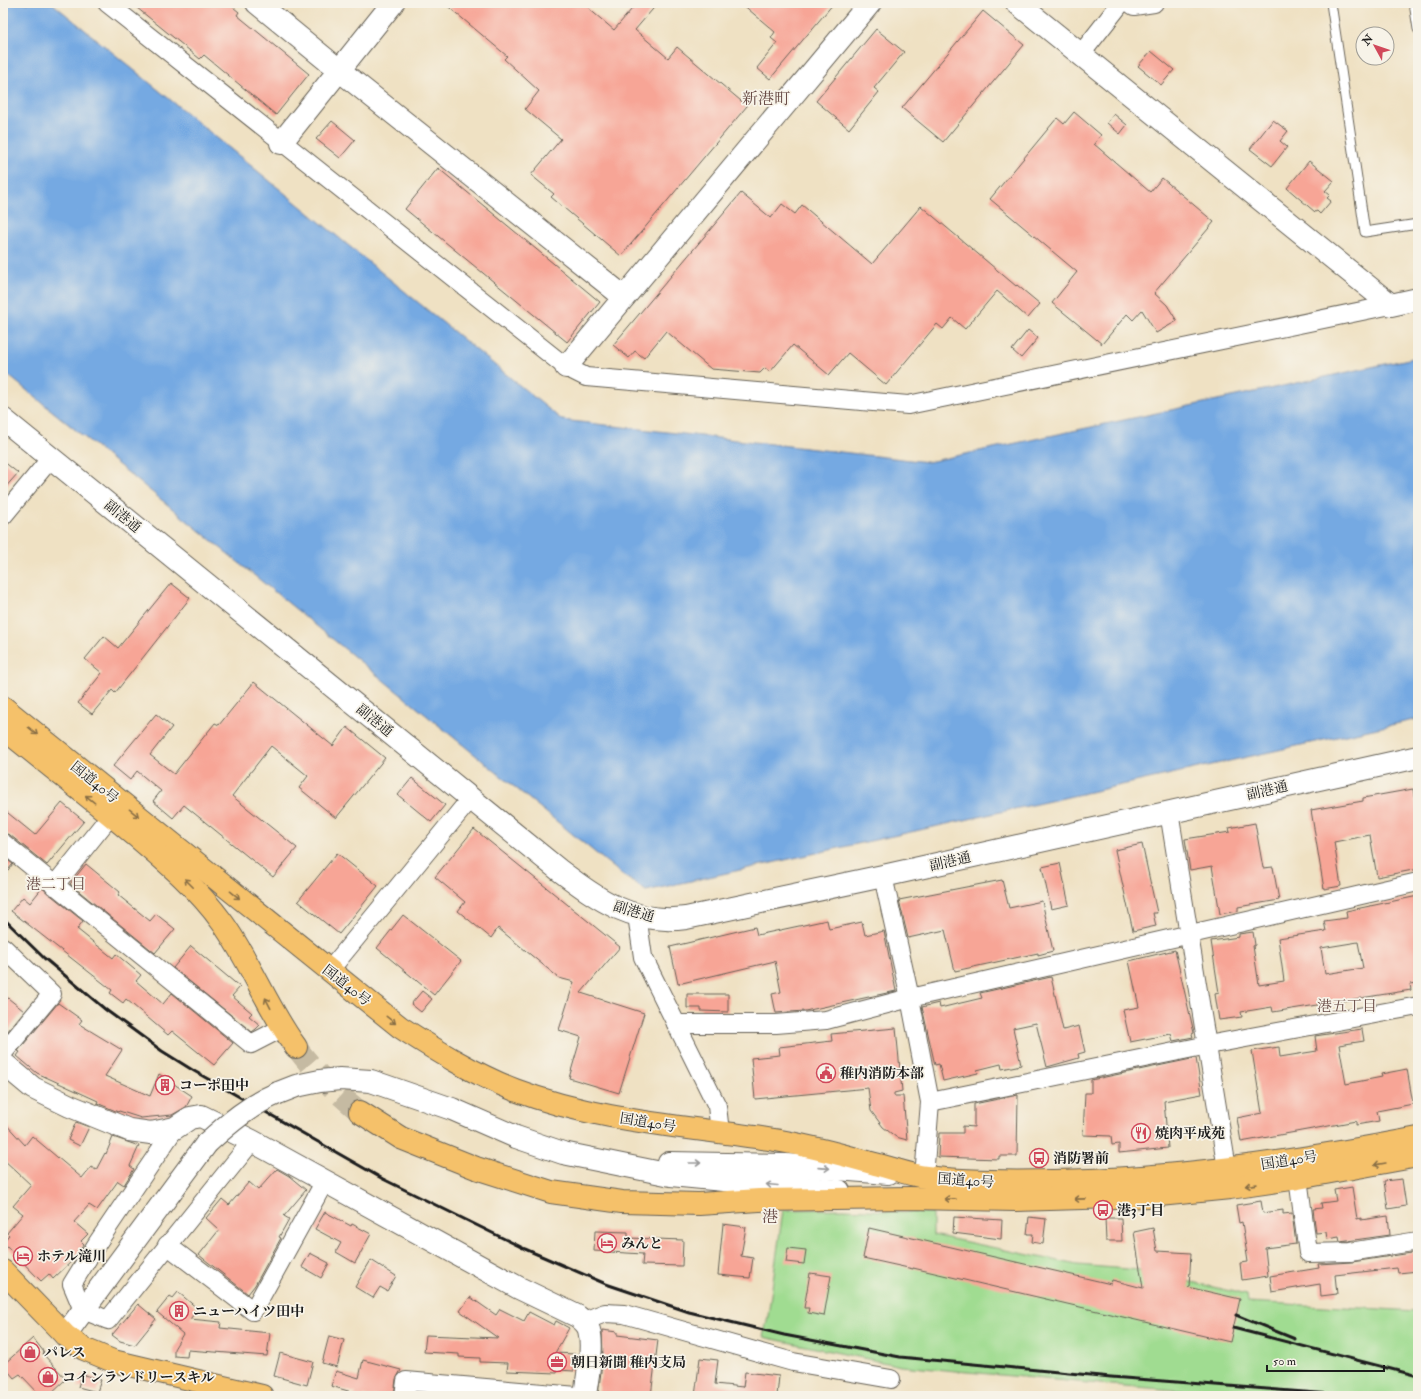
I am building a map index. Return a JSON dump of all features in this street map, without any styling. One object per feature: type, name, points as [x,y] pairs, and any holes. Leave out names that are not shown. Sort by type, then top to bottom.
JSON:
[{"type":"main road","name":"国道40号","points":[[3,706],[329,972],[400,1027],[436,1051],[475,1072],[517,1090],[571,1106],[634,1121],[788,1142],[924,1177],[1001,1182],[1298,1178],[1418,1156]]},
{"type":"main road","name":"国道40号","points":[[3,728],[111,816],[178,873],[200,894],[218,916],[255,975],[282,1028],[296,1047]]},
{"type":"main road","name":"国道40号","points":[[360,1112],[401,1138],[432,1152],[551,1192],[622,1202],[699,1204],[759,1200],[909,1198],[1016,1200],[1093,1199],[1149,1196],[1229,1178],[1290,1160],[1418,1138]]},
{"type":"main road","points":[[3,1271],[64,1335],[84,1349],[112,1361],[226,1392],[262,1396]]},
{"type":"street","points":[[106,3],[566,367],[586,377],[908,405],[1418,299]]},
{"type":"street","points":[[257,3],[624,297]]},
{"type":"street","points":[[281,143],[393,3]]},
{"type":"street","points":[[566,367],[870,3]]},
{"type":"street","points":[[1017,3],[1391,305]]},
{"type":"street","points":[[1081,54],[1121,3]]},
{"type":"street","points":[[1130,3],[1134,6],[1154,3]]},
{"type":"street","name":"副港通","points":[[3,419],[583,888],[601,900],[623,911],[637,915],[669,920],[686,918],[882,876],[1418,756]]},
{"type":"street","points":[[3,516],[51,458]]},
{"type":"street","points":[[329,972],[471,798]]},
{"type":"street","points":[[1169,812],[1229,1178]]},
{"type":"street","points":[[54,886],[111,816]]},
{"type":"street","points":[[3,843],[54,886],[251,1044],[282,1028]]},
{"type":"street","points":[[614,1164],[750,1163],[924,1177],[930,1102],[910,998],[882,876]]},
{"type":"street","points":[[676,1024],[776,1024],[826,1020],[910,998],[1418,882]]},
{"type":"street","points":[[637,915],[642,957],[718,1106],[720,1132]]},
{"type":"street","points":[[3,947],[52,994],[3,1053]]},
{"type":"street","points":[[930,1102],[1208,1045],[1418,1006]]},
{"type":"street","points":[[3,1063],[33,1088],[70,1106],[129,1130],[151,1132],[175,1128]]},
{"type":"street","points":[[64,1335],[207,1143],[233,1119],[261,1100],[296,1086],[320,1081],[340,1079],[370,1081],[452,1109],[516,1137],[550,1149],[671,1176],[909,1198]]},
{"type":"street","points":[[252,1141],[108,1320],[83,1310],[72,1284],[98,1242],[175,1128],[190,1118],[201,1116],[252,1141],[520,1288],[584,1321],[589,1329],[590,1343],[585,1396]]},
{"type":"street","points":[[1298,1178],[1308,1253],[1350,1252],[1418,1241]]},
{"type":"street","points":[[167,1245],[253,1311],[325,1181]]},
{"type":"street","points":[[584,1321],[605,1313],[624,1314],[793,1362],[891,1379]]},
{"type":"street","points":[[404,1396],[406,1381],[577,1396]]},
{"type":"lane","points":[[1331,3],[1365,232],[1418,224]]},
{"type":"lane","points":[[1414,3],[1418,29]]},
{"type":"green space","points":[[844,1209],[933,1213],[933,1235],[1077,1265],[1140,1270],[1247,1295],[1248,1302],[1418,1311],[1418,1396],[1249,1396],[1100,1384],[901,1366],[763,1337],[768,1316],[783,1210]]},
{"type":"water","points":[[3,3],[52,3],[562,420],[928,462],[1418,357],[1418,719],[646,891],[624,876],[3,371]]},
{"type":"building","points":[[131,3],[228,3],[239,12],[237,15],[309,74],[276,115],[204,55],[200,59]]},
{"type":"building","points":[[444,3],[592,3],[588,8],[614,30],[637,3],[658,3],[635,30],[668,58],[677,47],[747,106],[621,256],[551,197],[554,194],[531,175],[561,139],[525,109],[539,91],[504,59],[507,56]]},
{"type":"building","points":[[741,3],[834,3],[770,79],[757,68],[777,43],[771,38],[775,32]]},
{"type":"building","points":[[983,11],[1024,45],[943,142],[902,108]]},
{"type":"building","points":[[876,29],[904,52],[874,88],[879,92],[849,129],[816,101]]},
{"type":"building","points":[[1151,51],[1174,70],[1161,85],[1138,66]]},
{"type":"building","points":[[1074,112],[1101,135],[1094,144],[1150,192],[1162,178],[1214,222],[1154,293],[1167,305],[1177,321],[1156,333],[1142,310],[1133,320],[1127,314],[1102,344],[1052,303],[1077,272],[990,199],[1057,118],[1064,124]]},
{"type":"building","points":[[1114,114],[1127,125],[1120,134],[1107,123]]},
{"type":"building","points":[[1273,120],[1288,131],[1280,141],[1287,147],[1272,166],[1250,149]]},
{"type":"building","points":[[332,121],[355,140],[340,158],[316,139]]},
{"type":"building","points":[[1309,161],[1334,181],[1325,191],[1330,195],[1327,198],[1331,201],[1320,214],[1317,211],[1315,212],[1287,188]]},
{"type":"building","points":[[438,168],[600,302],[567,342],[405,209]]},
{"type":"building","points":[[741,193],[771,218],[782,204],[795,214],[802,205],[872,264],[921,206],[1016,286],[1017,285],[1040,304],[1028,318],[997,291],[965,329],[952,318],[943,329],[937,324],[886,385],[848,353],[829,375],[793,345],[770,372],[765,368],[760,373],[711,369],[666,331],[644,358],[635,351],[629,358],[613,345]]},
{"type":"building","points":[[1028,330],[1038,338],[1021,358],[1012,350]]},
{"type":"building","points":[[3,461],[18,473],[3,490]]},
{"type":"building","points":[[171,583],[190,598],[115,693],[112,690],[92,714],[78,703],[102,673],[85,659],[104,636],[118,648]]},
{"type":"building","points":[[254,682],[333,746],[347,727],[385,758],[336,818],[299,788],[308,776],[271,746],[232,796],[297,848],[273,877],[184,805],[173,818],[153,801],[161,791],[137,771],[130,780],[113,766],[156,714],[172,727],[150,755],[174,774],[215,723],[219,725]]},
{"type":"building","points":[[412,778],[445,805],[431,822],[398,795]]},
{"type":"building","points":[[1413,789],[1418,816],[1418,869],[1377,877],[1370,835],[1334,842],[1341,886],[1324,889],[1311,810],[1363,801],[1363,798]]},
{"type":"building","points":[[62,803],[84,821],[47,865],[10,835],[3,833],[3,809],[35,835]]},
{"type":"building","points":[[1255,823],[1263,868],[1273,867],[1279,900],[1238,907],[1238,911],[1220,914],[1212,866],[1190,870],[1185,839],[1230,832],[1229,828]]},
{"type":"building","points":[[474,829],[620,947],[581,993],[644,1013],[619,1093],[569,1078],[581,1037],[559,1030],[574,982],[559,978],[498,928],[491,938],[458,911],[465,902],[435,877]]},
{"type":"building","points":[[1142,844],[1157,913],[1153,913],[1156,926],[1133,931],[1115,850]]},
{"type":"building","points":[[337,853],[378,886],[339,934],[298,901]]},
{"type":"building","points":[[3,857],[13,864],[3,876]]},
{"type":"building","points":[[1060,863],[1069,905],[1051,909],[1042,867]]},
{"type":"building","points":[[86,864],[120,892],[118,895],[150,921],[156,914],[175,929],[155,953],[70,884]]},
{"type":"building","points":[[1002,880],[1009,908],[1042,901],[1053,951],[955,971],[945,930],[908,938],[899,900]]},
{"type":"building","points":[[42,888],[83,921],[77,929],[113,958],[116,954],[141,975],[136,981],[163,1004],[172,993],[233,1043],[214,1065],[172,1031],[168,1035],[126,999],[123,1003],[110,993],[112,990],[11,911],[23,897],[30,903]]},
{"type":"building","points":[[1418,896],[1418,983],[1410,984],[1411,990],[1273,1012],[1272,1007],[1241,1012],[1242,1017],[1219,1020],[1215,994],[1219,993],[1211,941],[1239,937],[1239,934],[1253,932],[1255,945],[1253,946],[1259,985],[1284,981],[1278,938],[1326,931],[1324,921],[1347,918],[1346,911]],"holes":[[[1358,942],[1363,968],[1325,974],[1321,948]]]},
{"type":"building","points":[[403,915],[461,961],[434,995],[377,948]]},
{"type":"building","points":[[827,920],[829,929],[862,922],[865,935],[884,931],[896,991],[805,1011],[776,1013],[772,994],[781,992],[775,961],[678,984],[670,947],[755,927],[757,935]]},
{"type":"building","points":[[191,946],[240,987],[232,996],[252,1013],[249,1016],[260,1025],[252,1032],[173,968]]},
{"type":"building","points":[[1175,950],[1194,1033],[1192,1034],[1193,1037],[1173,1041],[1171,1034],[1130,1042],[1123,1010],[1139,1007],[1129,961]]},
{"type":"building","points":[[1051,977],[1063,1030],[1079,1026],[1085,1052],[1078,1054],[1079,1058],[1047,1067],[1036,1023],[1013,1028],[1021,1065],[1002,1069],[1001,1064],[977,1070],[978,1073],[943,1081],[939,1064],[935,1065],[922,1007],[939,1003],[940,1008],[982,998],[980,993]]},
{"type":"building","points":[[422,991],[432,999],[421,1012],[411,1004]]},
{"type":"building","points":[[3,994],[24,1011],[3,1037]]},
{"type":"building","points":[[687,994],[728,994],[728,1012],[701,1011],[701,1008],[687,1008]]},
{"type":"building","points":[[58,1003],[82,1020],[79,1024],[122,1050],[105,1076],[150,1096],[159,1074],[192,1096],[186,1107],[172,1115],[141,1118],[119,1111],[118,1112],[97,1103],[98,1101],[37,1073],[17,1056],[20,1052],[18,1051]]},
{"type":"building","name":"稚内消防本部","points":[[896,1028],[902,1091],[894,1093],[894,1096],[903,1096],[907,1140],[896,1137],[883,1127],[871,1111],[868,1088],[755,1099],[751,1058],[780,1055],[779,1047],[832,1041],[831,1034]]},
{"type":"building","points":[[1362,1029],[1364,1041],[1339,1045],[1346,1084],[1382,1077],[1381,1074],[1407,1069],[1413,1104],[1377,1111],[1379,1121],[1356,1125],[1356,1121],[1241,1142],[1237,1118],[1262,1113],[1252,1051],[1279,1047],[1280,1057],[1317,1051],[1315,1036]]},
{"type":"building","points":[[1196,1058],[1202,1094],[1164,1101],[1168,1148],[1119,1153],[1119,1144],[1112,1145],[1111,1136],[1083,1135],[1085,1093],[1091,1093],[1091,1080]]},
{"type":"building","points":[[1018,1095],[1017,1156],[999,1156],[999,1159],[938,1157],[939,1133],[963,1133],[963,1126],[974,1127],[974,1104]]},
{"type":"building","points":[[3,1121],[25,1145],[32,1136],[82,1178],[91,1167],[96,1170],[105,1153],[106,1154],[113,1137],[139,1146],[130,1166],[134,1169],[124,1185],[118,1181],[97,1210],[89,1205],[74,1222],[88,1234],[81,1241],[84,1244],[72,1261],[53,1279],[49,1274],[41,1281],[3,1242],[9,1235],[7,1233],[23,1214],[13,1206],[31,1185],[3,1159]]},
{"type":"building","points":[[76,1122],[89,1127],[80,1146],[68,1140]]},
{"type":"building","points":[[277,1169],[289,1176],[306,1190],[284,1216],[289,1219],[279,1237],[281,1238],[255,1285],[248,1294],[199,1255],[219,1230],[206,1218],[222,1199],[229,1205],[249,1182],[258,1190]]},
{"type":"building","points":[[1402,1179],[1406,1206],[1388,1209],[1384,1181]]},
{"type":"building","points":[[1352,1187],[1357,1219],[1361,1218],[1361,1220],[1388,1216],[1390,1235],[1340,1242],[1339,1237],[1327,1239],[1326,1232],[1316,1233],[1313,1209],[1322,1208],[1321,1203],[1336,1201],[1334,1190]]},
{"type":"building","points":[[1261,1201],[1263,1213],[1283,1210],[1283,1214],[1292,1213],[1296,1244],[1265,1248],[1268,1276],[1242,1280],[1240,1263],[1248,1262],[1242,1222],[1239,1223],[1236,1205]]},
{"type":"building","points":[[325,1212],[351,1226],[352,1224],[371,1234],[355,1263],[336,1252],[341,1243],[315,1229]]},
{"type":"building","points":[[954,1217],[1002,1220],[1001,1239],[953,1233]]},
{"type":"building","points":[[1029,1217],[1046,1219],[1043,1244],[1032,1242],[1033,1234],[1027,1234]]},
{"type":"building","points":[[1105,1218],[1121,1218],[1122,1241],[1106,1241]]},
{"type":"building","points":[[723,1224],[746,1227],[741,1256],[753,1258],[750,1278],[718,1275]]},
{"type":"building","points":[[869,1228],[1111,1284],[1112,1280],[1143,1288],[1134,1232],[1153,1228],[1157,1251],[1191,1253],[1188,1287],[1240,1299],[1230,1342],[913,1268],[863,1258]]},
{"type":"building","points":[[595,1231],[628,1232],[628,1238],[683,1240],[682,1266],[642,1265],[643,1254],[594,1251]]},
{"type":"building","points":[[788,1248],[806,1250],[804,1264],[786,1262]]},
{"type":"building","points":[[1418,1252],[1418,1271],[1398,1273],[1397,1268],[1335,1275],[1337,1294],[1321,1296],[1320,1284],[1272,1292],[1270,1276],[1319,1268],[1318,1264],[1352,1262]]},
{"type":"building","points":[[310,1253],[329,1263],[321,1278],[302,1267]]},
{"type":"building","points":[[371,1260],[396,1276],[387,1291],[380,1287],[373,1298],[355,1287]]},
{"type":"building","points":[[810,1273],[831,1276],[824,1316],[808,1313],[809,1308],[804,1308]]},
{"type":"building","points":[[178,1292],[198,1309],[190,1319],[221,1322],[220,1328],[270,1333],[267,1356],[188,1350],[187,1357],[174,1356],[174,1349],[183,1334],[157,1312],[170,1296],[173,1298]]},
{"type":"building","points":[[470,1297],[496,1315],[500,1309],[524,1321],[529,1312],[554,1325],[556,1321],[569,1328],[555,1353],[575,1354],[574,1371],[558,1370],[557,1373],[507,1371],[508,1363],[480,1362],[480,1358],[459,1357],[459,1354],[424,1352],[426,1335],[498,1338],[460,1311]]},
{"type":"building","points":[[138,1304],[156,1319],[135,1345],[120,1341],[112,1335]]},
{"type":"building","points":[[602,1330],[617,1332],[617,1335],[658,1340],[651,1396],[598,1396],[603,1355]]},
{"type":"building","points":[[329,1336],[344,1340],[337,1367],[322,1363]]},
{"type":"building","points":[[33,1338],[44,1352],[43,1354],[66,1379],[48,1396],[41,1396],[20,1374],[14,1378],[3,1365]]},
{"type":"building","points":[[280,1353],[313,1362],[307,1385],[274,1376]]},
{"type":"building","points":[[700,1358],[718,1360],[715,1384],[743,1387],[745,1372],[779,1376],[777,1396],[695,1396]]},
{"type":"building","points":[[363,1360],[401,1370],[396,1379],[394,1396],[354,1396],[355,1393],[331,1386],[336,1371],[359,1378]]},
{"type":"building","points":[[82,1374],[101,1380],[97,1392],[78,1387]]},
{"type":"tunnel","points":[[296,1047],[326,1082],[360,1112]]},
{"type":"railway","points":[[3,918],[44,958],[106,1010],[162,1051],[194,1071],[383,1179],[525,1249],[606,1284],[689,1312],[784,1335],[900,1357],[1111,1377],[1357,1396]]},
{"type":"railway","points":[[1236,1315],[1295,1339]]},
{"type":"railway","points":[[1233,1328],[1418,1376]]},
{"type":"place","name":"稚内消防本部","points":[[826,1073]]},
{"type":"place","name":"コーポ田中","points":[[165,1085]]},
{"type":"place","name":"焼肉平成苑","points":[[1141,1133]]},
{"type":"place","name":"消防署前","points":[[1039,1158]]},
{"type":"place","name":"港3丁目","points":[[1103,1210]]},
{"type":"place","name":"みんと","points":[[607,1243]]},
{"type":"place","name":"ホテル滝川","points":[[23,1256]]},
{"type":"place","name":"ニューハイツ田中","points":[[179,1311]]},
{"type":"place","name":"パレス","points":[[30,1352]]},
{"type":"place","name":"朝日新聞 稚内支局","points":[[557,1362]]},
{"type":"place","name":"コインランドリースキル","points":[[48,1377]]},
{"type":"district","name":"新港町","points":[[766,98]]},
{"type":"district","name":"港二丁目","points":[[56,884]]},
{"type":"district","name":"港五丁目","points":[[1347,1006]]},
{"type":"district","name":"港","points":[[770,1216]]}]
